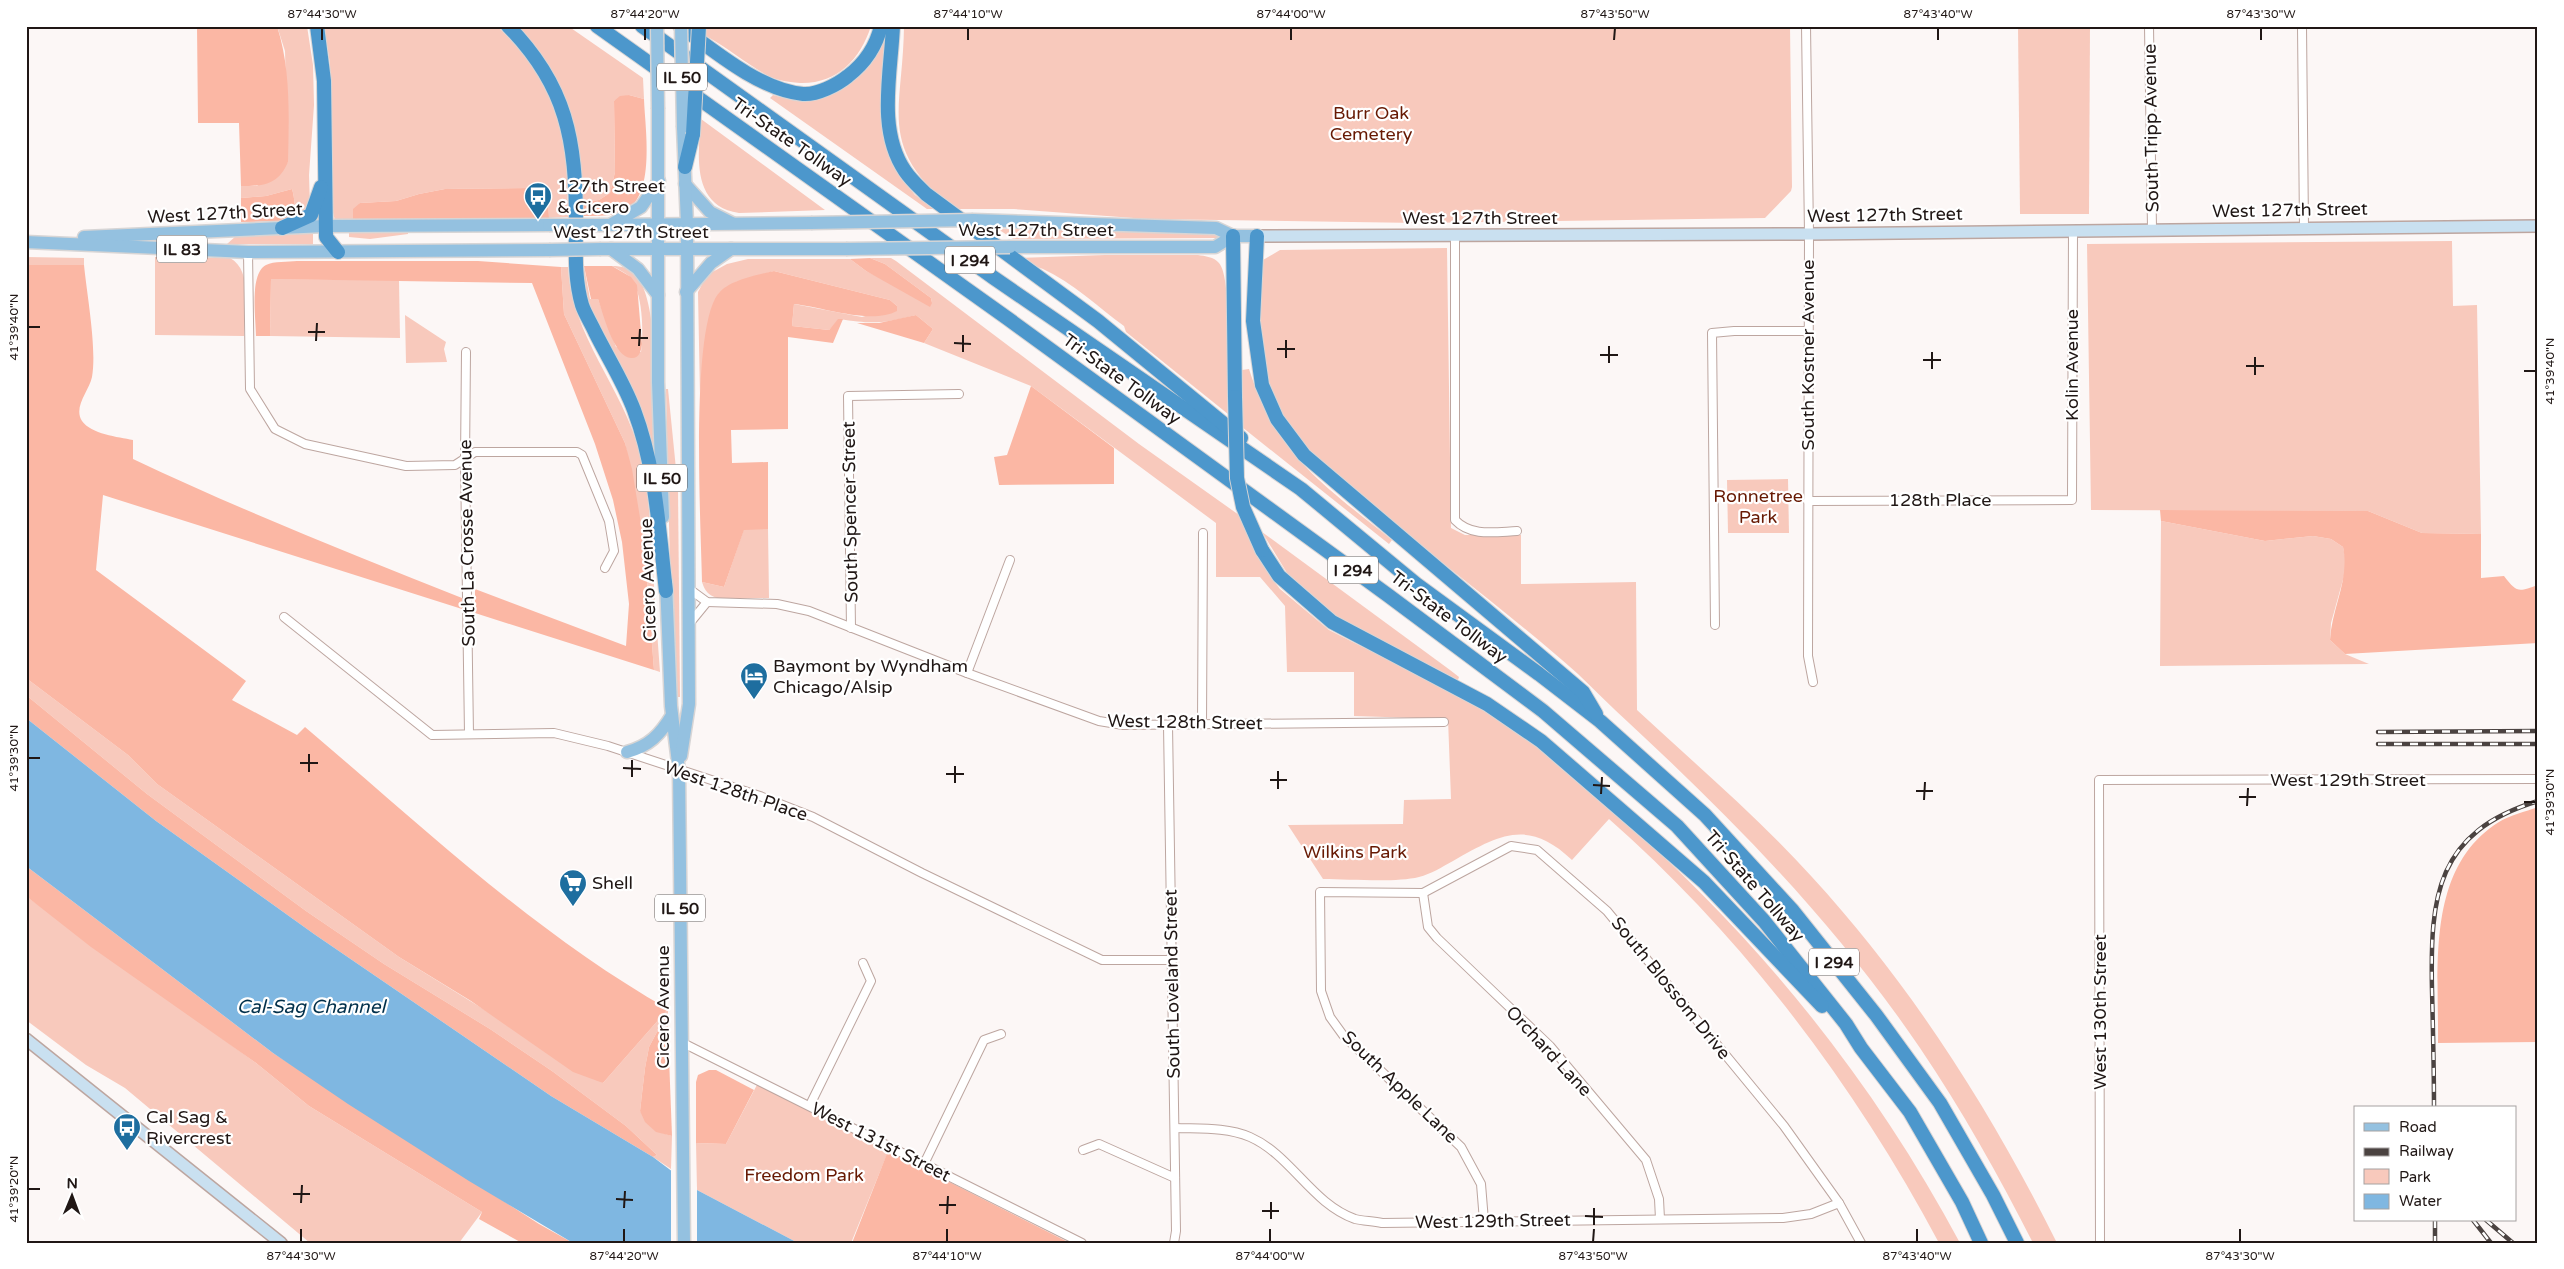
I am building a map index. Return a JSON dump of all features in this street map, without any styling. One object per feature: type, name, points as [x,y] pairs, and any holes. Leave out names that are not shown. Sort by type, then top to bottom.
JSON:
[{"type":"highway","points":[[317,26],[324,81],[326,238],[338,252]]},
{"type":"highway","points":[[508,26],[531,49],[548,75],[567,122],[574,158],[576,267],[582,306],[633,409],[646,448],[652,479],[666,592]]},
{"type":"highway","name":"Tri-State Tollway","points":[[597,26],[1015,324],[1543,710],[1677,826],[1764,921],[1846,1024],[1861,1048],[1910,1112],[1962,1202],[1981,1243]]},
{"type":"highway","name":"Tri-State Tollway","points":[[642,26],[994,278],[1301,489],[1416,584],[1600,721],[1705,815],[1793,911],[1876,1015],[1940,1103],[1993,1195],[2016,1243]]},
{"type":"highway","points":[[681,26],[723,58],[777,89],[805,94],[840,83],[856,71],[870,55],[878,39],[880,26]]},
{"type":"highway","points":[[685,167],[699,26]]},
{"type":"highway","points":[[893,26],[888,125],[893,148],[905,171],[926,194],[1098,321],[1301,489]]},
{"type":"highway","points":[[282,228],[311,215],[318,198],[324,172]]},
{"type":"highway","points":[[1233,236],[1237,478],[1243,507],[1262,550],[1279,576],[1332,622],[1488,704],[1542,741],[1704,882],[1861,1048]]},
{"type":"highway","points":[[1257,236],[1253,321],[1262,385],[1277,420],[1304,455],[1583,692],[1600,721]]},
{"type":"main road","name":"Cicero Avenue","points":[[657,26],[658,382],[672,715],[679,771],[684,1243]]},
{"type":"main road","name":"IL 50","points":[[681,26],[688,131]]},
{"type":"main road","name":"Cicero Avenue","points":[[679,771],[689,704],[685,167]]},
{"type":"main road","points":[[606,225],[641,207],[658,181]]},
{"type":"main road","points":[[685,184],[710,212],[734,224]]},
{"type":"main road","name":"West 127th Street","points":[[26,241],[325,226],[734,224],[974,220],[1216,228],[1233,236],[1809,234],[2538,226]]},
{"type":"main road","name":"West 127th Street","points":[[26,241],[248,252],[338,252],[1215,247],[1233,236]]},
{"type":"main road","points":[[606,249],[638,269],[658,295]]},
{"type":"main road","points":[[686,292],[710,263],[731,249]]},
{"type":"main road","points":[[627,752],[643,748],[660,735],[672,715]]},
{"type":"main road","points":[[26,1039],[281,1243]]},
{"type":"street","name":"South Kostner Avenue","points":[[1806,26],[1809,234],[1808,656],[1814,682]]},
{"type":"street","name":"South Tripp Avenue","points":[[2149,26],[2152,229]]},
{"type":"street","points":[[2302,26],[2304,228]]},
{"type":"street","name":"Kolin Avenue","points":[[2072,500],[2073,230]]},
{"type":"street","points":[[1455,235],[1455,520],[1463,528],[1481,533],[1517,531]]},
{"type":"street","points":[[248,252],[250,389],[275,429],[305,444],[359,454],[390,464],[455,465],[465,461],[476,452],[571,451],[582,456],[609,521],[614,551],[605,568]]},
{"type":"street","points":[[1715,625],[1712,333],[1734,331],[1808,331]]},
{"type":"street","name":"South La Crosse Avenue","points":[[466,352],[465,461],[469,734]]},
{"type":"street","name":"South Spencer Street","points":[[851,628],[848,396],[959,394]]},
{"type":"street","name":"128th Place","points":[[1808,501],[2072,500]]},
{"type":"street","points":[[1202,724],[1203,533]]},
{"type":"street","points":[[967,673],[1010,560]]},
{"type":"street","points":[[688,588],[707,602],[689,624]]},
{"type":"street","name":"West 128th Street","points":[[707,602],[777,604],[809,610],[967,673],[1099,721],[1123,725],[1444,722]]},
{"type":"street","name":"West 128th Place","points":[[284,617],[432,735],[554,733],[627,752],[679,771],[760,796],[813,817],[922,873],[1102,960],[1171,960]]},
{"type":"street","name":"South Loveland Street","points":[[1168,725],[1175,1128],[1174,1243]]},
{"type":"street","name":"West 129th Street","points":[[2099,780],[2538,780]]},
{"type":"street","name":"West 130th Street","points":[[2099,780],[2100,1243]]},
{"type":"street","name":"South Blossom Drive","points":[[1423,893],[1511,846],[1537,850],[1607,911],[1784,1126],[1838,1203],[1861,1243]]},
{"type":"street","name":"South Apple Lane","points":[[1423,893],[1320,892],[1321,991],[1330,1017],[1343,1035],[1461,1147],[1481,1184],[1484,1221]]},
{"type":"street","name":"Orchard Lane","points":[[1423,893],[1428,927],[1437,938],[1550,1046],[1646,1160],[1659,1200],[1660,1219]]},
{"type":"street","points":[[810,1105],[870,981],[863,963]]},
{"type":"street","points":[[924,1164],[984,1040],[1000,1034]]},
{"type":"street","name":"West 131st Street","points":[[681,1042],[1082,1243]]},
{"type":"street","name":"West 129th Street","points":[[1175,1128],[1220,1129],[1250,1137],[1273,1152],[1333,1207],[1356,1219],[1382,1223],[1783,1218],[1811,1214],[1838,1203]]},
{"type":"street","points":[[1082,1150],[1099,1144],[1175,1178]]},
{"type":"green space","points":[[277,26],[307,26],[313,65],[314,105],[309,175],[310,207],[285,221],[294,206],[292,189],[266,196],[241,198],[241,186],[257,186],[288,162],[285,51]]},
{"type":"green space","points":[[324,26],[497,26],[530,62],[554,105],[565,146],[568,217],[549,218],[548,197],[530,188],[445,189],[396,201],[360,203],[353,221],[335,221],[332,208],[330,64]]},
{"type":"green space","points":[[516,26],[568,26],[643,78],[644,99],[629,95],[614,101],[615,172],[610,193],[599,200],[582,202],[578,151],[568,107],[549,67]]},
{"type":"green space","points":[[705,26],[871,26],[860,49],[845,68],[825,79],[800,83],[770,77],[706,36]]},
{"type":"green space","name":"Burr Oak Cemetery","points":[[904,26],[1790,26],[1792,187],[1791,191],[1765,218],[1419,223],[1147,219],[1014,209],[953,209],[929,187],[913,166],[903,146],[899,126],[899,105]]},
{"type":"green space","points":[[2018,26],[2090,26],[2089,214],[2020,214]]},
{"type":"green space","points":[[884,38],[887,38],[882,112],[903,180],[915,195],[935,209],[927,209],[770,98],[773,95],[791,99],[809,99],[825,96],[840,90],[865,69],[876,55]]},
{"type":"green space","points":[[701,119],[825,210],[739,213],[723,208],[712,200],[705,190],[699,163]]},
{"type":"green space","points":[[998,229],[1218,233],[1219,238],[1013,239]]},
{"type":"green space","points":[[408,232],[408,234],[370,239],[349,237],[349,233]]},
{"type":"green space","points":[[313,233],[313,244],[227,244],[237,235]]},
{"type":"green space","points":[[2452,241],[2453,306],[2477,305],[2481,534],[2422,533],[2368,511],[2091,510],[2087,244]]},
{"type":"green space","points":[[1447,248],[1451,528],[1465,535],[1521,535],[1521,584],[1636,582],[1637,710],[1748,812],[1791,855],[1849,919],[1883,962],[1916,1006],[1977,1098],[2005,1145],[2057,1243],[2033,1243],[1980,1144],[1920,1048],[1855,960],[1784,877],[1669,760],[1578,674],[1508,615],[1335,477],[1310,453],[1290,427],[1270,387],[1265,368],[1260,330],[1260,266],[1263,260],[1280,250]]},
{"type":"green space","points":[[1105,255],[1198,255],[1212,258],[1219,263],[1226,289],[1228,311],[1228,414],[1126,332],[1124,326],[1075,288],[1054,274],[1018,258]]},
{"type":"green space","points":[[26,257],[84,258],[84,265],[26,265]]},
{"type":"green space","points":[[155,257],[230,258],[237,264],[245,282],[244,336],[155,335]]},
{"type":"green space","name":"Wilkins Park","points":[[870,258],[891,258],[896,261],[1139,444],[1239,515],[1268,573],[1280,589],[1329,630],[1424,678],[1493,716],[1542,751],[1619,816],[1719,911],[1809,1014],[1851,1068],[1890,1125],[1960,1243],[1939,1243],[1871,1127],[1793,1016],[1750,963],[1658,865],[1609,819],[1572,860],[1556,847],[1541,839],[1527,835],[1513,835],[1485,844],[1419,877],[1385,880],[1323,879],[1288,825],[1403,824],[1404,800],[1451,799],[1448,719],[1354,716],[1354,672],[1287,672],[1285,606],[1260,577],[1216,577],[1216,523],[1031,386],[924,343],[933,329],[916,315],[877,322],[839,319],[829,330],[792,326],[794,304],[862,317],[897,306],[890,300],[774,271],[736,282],[719,293],[706,335],[700,396],[698,292],[707,275],[727,264],[748,259],[850,259],[866,271],[932,303],[931,298],[885,264]]},
{"type":"green space","points":[[584,266],[590,299],[598,299],[616,347],[641,352],[642,324],[640,301],[634,282],[629,276],[612,266],[622,267],[631,271],[636,275],[644,289],[650,310],[655,362],[655,457],[587,301],[581,267]]},
{"type":"green space","points":[[561,267],[568,267],[571,292],[578,316],[622,406],[640,453],[649,506],[660,672],[654,670],[644,542],[625,443],[564,314]]},
{"type":"green space","points":[[271,279],[399,280],[400,338],[270,336]]},
{"type":"green space","points":[[405,315],[446,342],[444,349],[447,362],[406,363]]},
{"type":"green space","points":[[1249,369],[1260,399],[1288,447],[1324,485],[1392,540],[1389,544],[1242,427],[1242,370]]},
{"type":"green space","points":[[666,389],[668,389],[678,489],[680,697],[677,697],[672,658]]},
{"type":"green space","name":"Ronnetree Park","points":[[1788,479],[1789,533],[1728,533],[1727,480]]},
{"type":"green space","points":[[2161,521],[2265,541],[2313,536],[2331,539],[2343,547],[2347,565],[2331,623],[2330,640],[2345,654],[2369,664],[2160,666]]},
{"type":"green space","points":[[744,529],[768,529],[769,598],[717,598],[711,596],[704,588],[702,582],[724,587]]},
{"type":"green space","points":[[1262,532],[1450,670],[1459,677],[1458,680],[1336,617],[1287,573]]},
{"type":"green space","points":[[26,678],[128,755],[157,784],[399,957],[603,1083],[668,1009],[668,1031],[657,1032],[649,1047],[640,1111],[656,1131],[672,1136],[671,1169],[653,1157],[657,1155],[626,1126],[552,1071],[490,1029],[384,964],[306,911],[147,794],[26,695]]},
{"type":"green space","points":[[26,896],[256,1063],[309,1106],[482,1212],[459,1243],[310,1243],[125,1088],[86,1065],[26,1020]]},
{"type":"green space","name":"Freedom Park","points":[[759,1081],[890,1147],[851,1243],[798,1243],[697,1190],[696,1143],[726,1144]]},
{"type":"shaded area","points":[[197,26],[277,26],[282,43],[287,76],[289,110],[288,162],[280,175],[269,183],[241,186],[239,123],[198,123]]},
{"type":"shaded area","points":[[629,95],[644,99],[647,147],[644,182],[639,197],[630,208],[617,214],[582,216],[582,202],[599,200],[610,193],[615,172],[614,101],[620,96]]},
{"type":"shaded area","points":[[530,188],[545,190],[548,197],[549,218],[353,221],[353,209],[360,203],[396,201],[445,189]]},
{"type":"shaded area","points":[[292,189],[294,206],[285,221],[241,222],[241,198],[266,196]]},
{"type":"shaded area","points":[[870,258],[885,264],[931,298],[932,303],[930,307],[866,271],[850,259]]},
{"type":"shaded area","points":[[478,261],[561,267],[564,314],[625,443],[632,469],[644,542],[654,670],[475,613],[475,589],[626,646],[629,604],[622,542],[613,500],[595,444],[532,283],[271,279],[270,336],[256,336],[255,287],[261,270],[266,265],[277,262]]},
{"type":"shaded area","points":[[26,265],[84,265],[93,352],[92,377],[79,410],[82,421],[86,425],[98,432],[133,440],[133,459],[174,478],[296,531],[462,598],[462,609],[103,495],[96,570],[246,681],[232,700],[297,735],[305,727],[480,877],[525,912],[571,947],[668,1009],[603,1083],[573,1072],[471,1001],[399,957],[157,784],[128,755],[26,678]]},
{"type":"shaded area","points":[[584,266],[612,266],[631,277],[637,285],[642,344],[640,353],[635,358],[626,356],[620,351],[610,334],[598,299],[591,299]]},
{"type":"shaded area","points":[[774,271],[890,300],[897,306],[897,311],[886,315],[861,316],[794,304],[792,326],[829,330],[838,319],[843,319],[833,343],[788,337],[788,429],[731,430],[732,463],[768,462],[768,529],[744,530],[724,587],[702,582],[699,476],[700,387],[709,315],[718,294],[723,289],[752,276]]},
{"type":"shaded area","points":[[916,315],[933,329],[924,343],[857,323],[879,323]]},
{"type":"shaded area","points":[[1031,386],[1114,448],[1114,484],[999,485],[994,457],[1007,455]]},
{"type":"shaded area","points":[[2160,510],[2368,511],[2422,533],[2481,534],[2481,578],[2504,576],[2518,590],[2538,585],[2538,643],[2345,654],[2330,640],[2344,570],[2343,547],[2331,539],[2313,536],[2265,541],[2161,521]]},
{"type":"shaded area","points":[[26,695],[147,794],[306,911],[384,964],[490,1029],[552,1071],[626,1126],[657,1155],[653,1157],[551,1096],[314,934],[156,821],[26,718]]},
{"type":"shaded area","points":[[2538,807],[2538,1042],[2438,1043],[2438,953],[2441,922],[2447,893],[2458,866],[2475,842],[2499,822],[2513,815]]},
{"type":"shaded area","points":[[26,866],[273,1053],[539,1224],[573,1243],[522,1243],[479,1219],[482,1212],[309,1106],[256,1063],[91,947],[26,896]]},
{"type":"shaded area","points":[[668,1031],[672,1136],[656,1132],[645,1122],[640,1111],[649,1047],[657,1032]]},
{"type":"shaded area","points":[[709,1070],[716,1070],[754,1090],[726,1144],[696,1143],[696,1082],[698,1075]]},
{"type":"shaded area","points":[[888,1151],[1070,1243],[852,1243]]},
{"type":"water","name":"Cal-Sag Channel","points":[[26,718],[156,821],[314,934],[551,1096],[653,1157],[697,1190],[798,1243],[573,1243],[469,1181],[348,1104],[273,1053],[26,866]]},
{"type":"pier","points":[[671,1166],[697,1187],[697,1243],[671,1243]]},
{"type":"railway","points":[[2378,732],[2538,731]]},
{"type":"railway","points":[[2378,744],[2538,744]]},
{"type":"railway","points":[[2434,1106],[2433,925],[2438,897],[2446,872],[2459,850],[2478,830],[2504,814],[2538,801]]},
{"type":"railway","points":[[2435,1222],[2435,1243]]},
{"type":"railway","points":[[2475,1222],[2491,1243]]},
{"type":"railway","points":[[2488,1222],[2513,1243]]},
{"type":"place","name":"127th Street & Cicero","points":[[538,220]]},
{"type":"place","name":"Baymont by Wyndham Chicago/Alsip","points":[[754,700]]},
{"type":"place","name":"Shell","points":[[573,907]]},
{"type":"place","name":"Cal Sag & Rivercrest","points":[[127,1151]]}]
